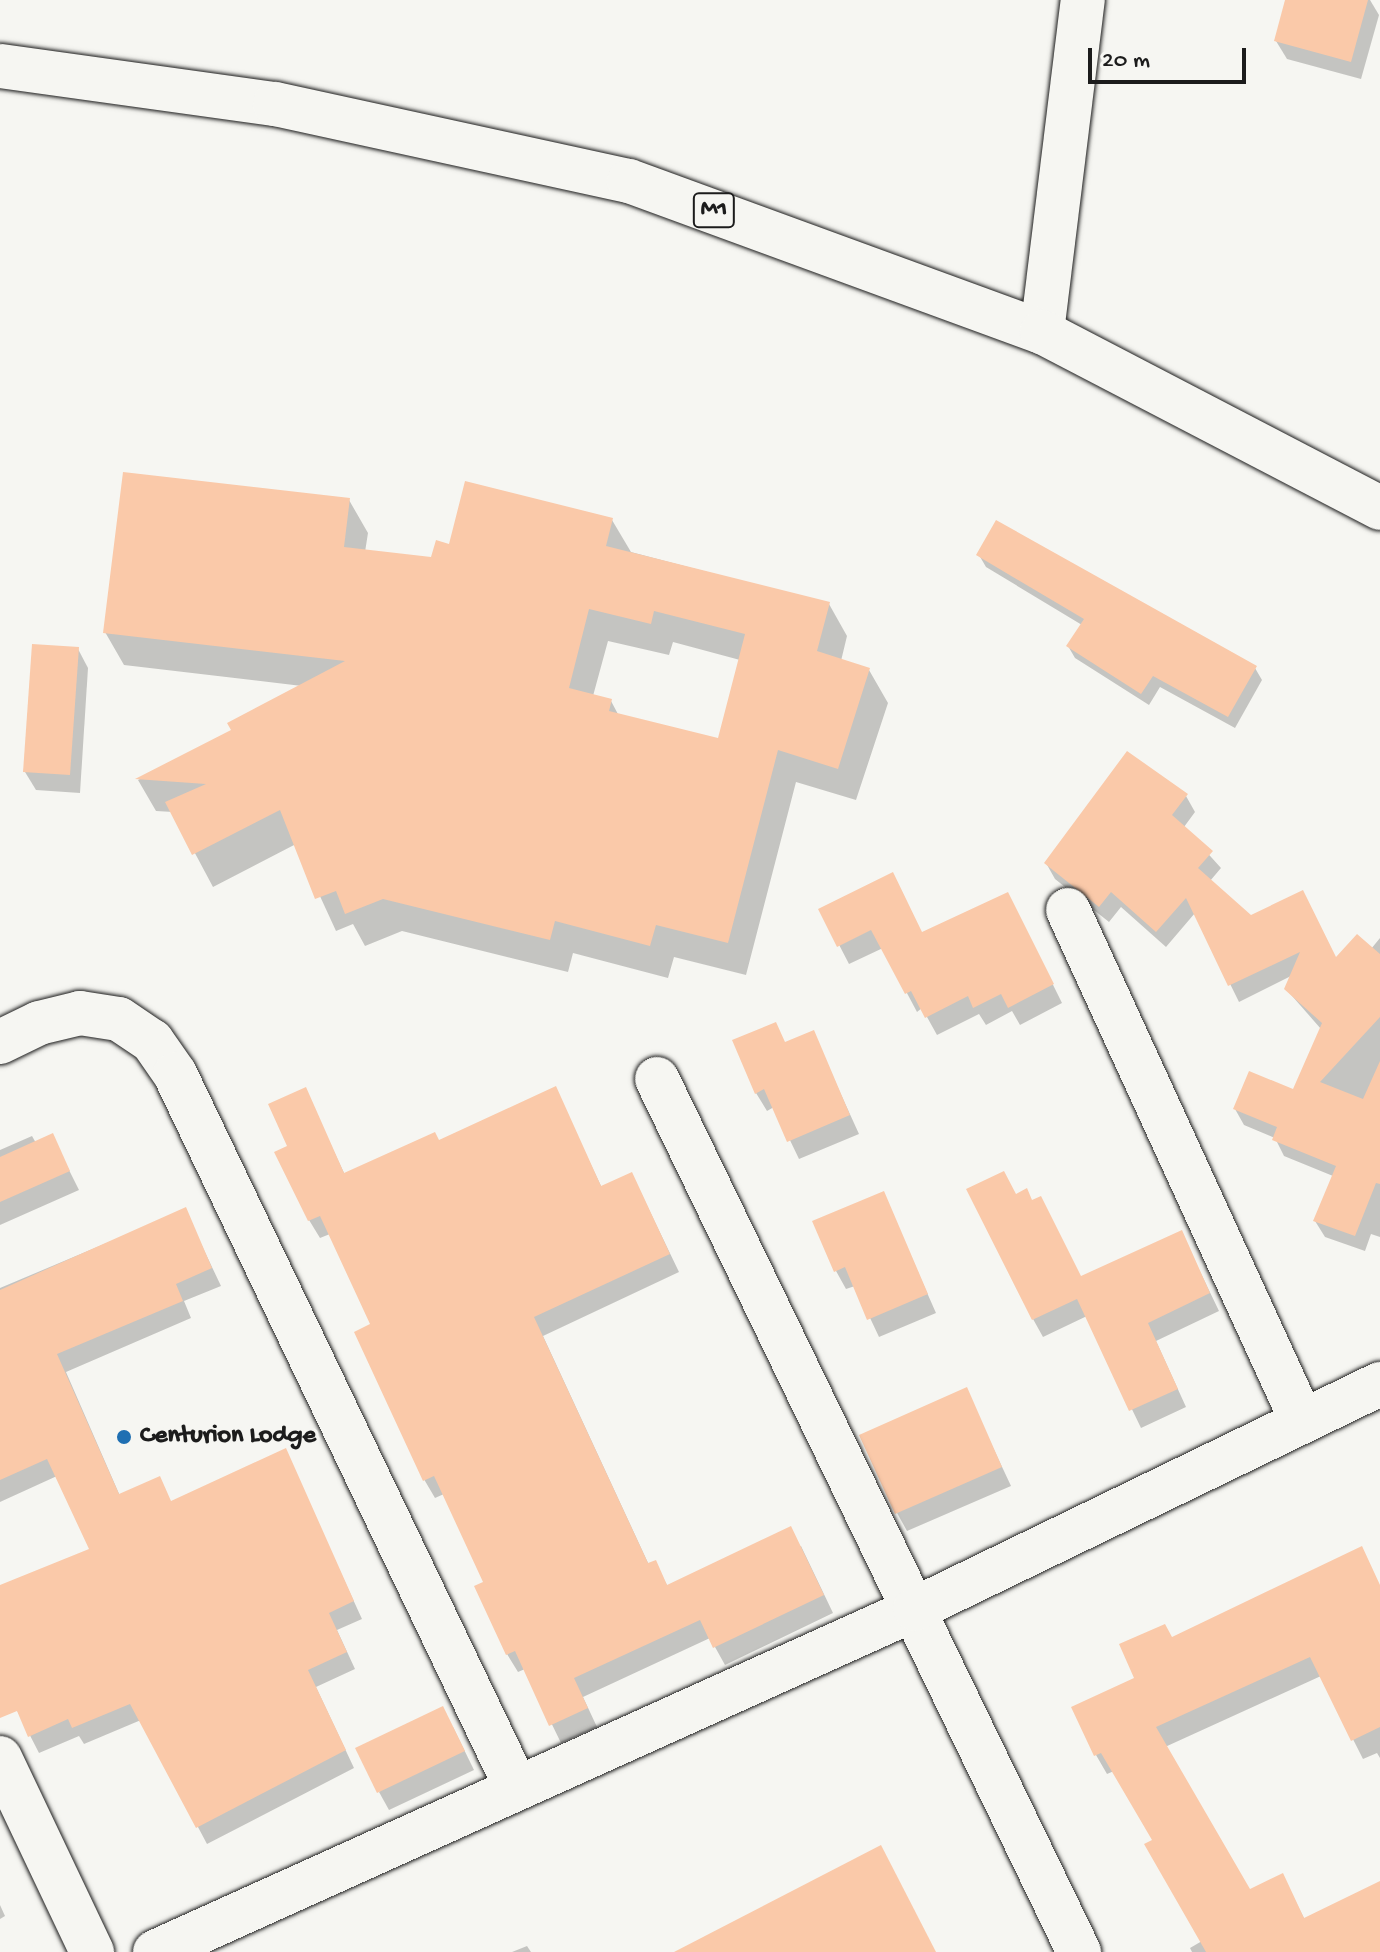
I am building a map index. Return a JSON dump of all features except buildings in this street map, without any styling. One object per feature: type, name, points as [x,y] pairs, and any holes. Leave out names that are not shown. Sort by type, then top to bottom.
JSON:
[{"type":"main road","points":[[1042,332],[1083,0]]},
{"type":"main road","name":"M1","points":[[0,66],[275,104],[629,181],[1042,332],[1380,508]]},
{"type":"main road","points":[[1068,910],[1302,1421]]},
{"type":"main road","points":[[0,1042],[39,1023],[80,1013],[119,1019],[152,1041],[175,1074],[516,1787]]},
{"type":"main road","points":[[657,1079],[1079,1952]]},
{"type":"main road","points":[[155,1952],[915,1609],[1380,1384]]},
{"type":"main road","points":[[0,1758],[92,1952]]},
{"type":"place","name":"Centurion Lodge","points":[[124,1437]]}]
